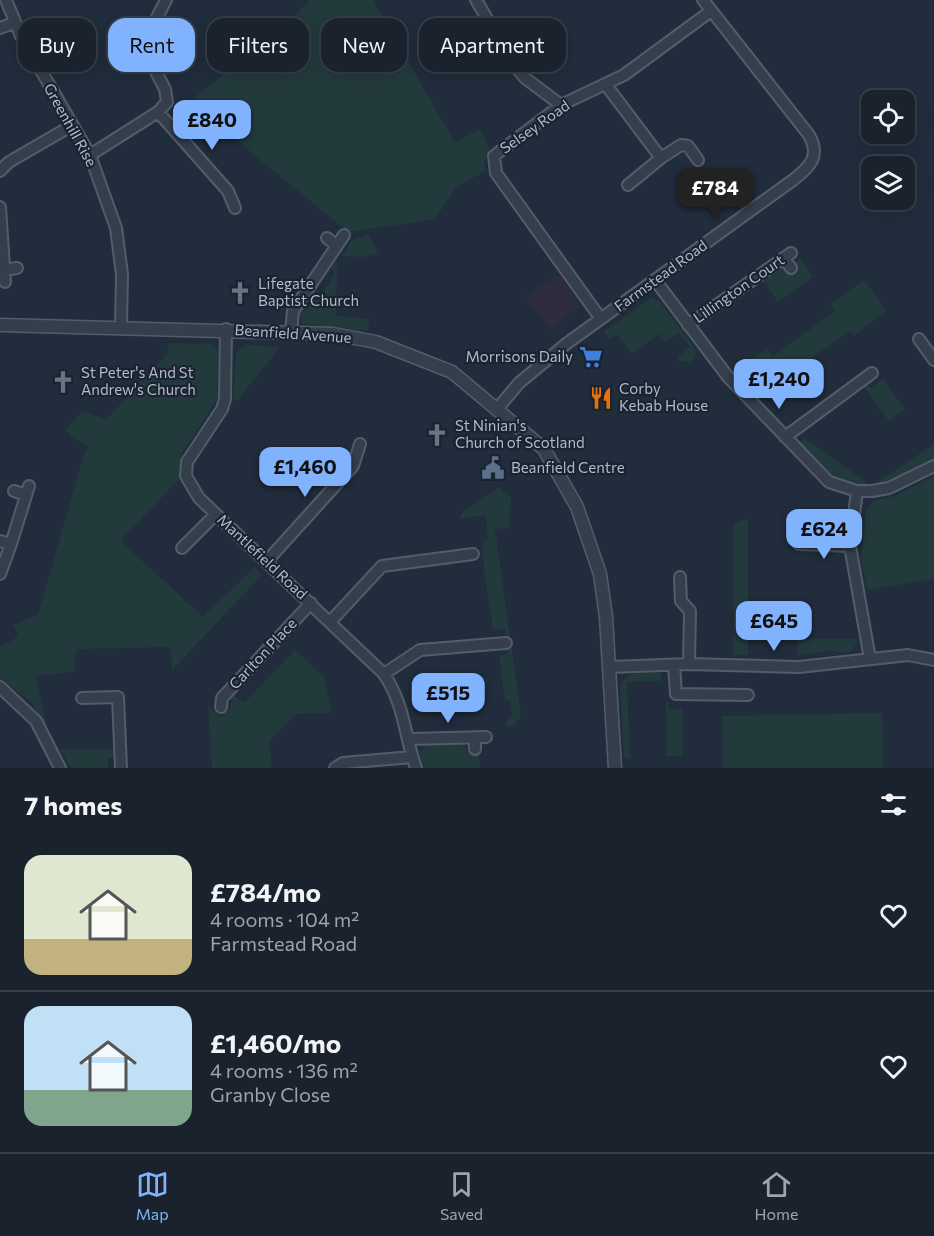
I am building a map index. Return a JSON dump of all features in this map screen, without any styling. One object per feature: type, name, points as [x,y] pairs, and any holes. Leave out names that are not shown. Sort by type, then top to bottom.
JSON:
[{"type":"street","name":"Greenhill Rise","points":[[6,0],[14,23],[71,126],[90,155],[116,228],[122,274],[121,326]]},
{"type":"street","points":[[90,155],[158,112],[167,102],[167,96],[146,53],[147,37],[166,0]]},
{"type":"street","points":[[476,0],[515,66],[525,78],[561,105]]},
{"type":"street","name":"Farmstead Road","points":[[498,408],[543,362],[796,178],[809,166],[815,155],[810,135],[703,0]]},
{"type":"street","name":"Selsey Road","points":[[601,320],[495,173],[494,156],[561,105],[606,85],[660,51],[711,11]]},
{"type":"street","points":[[0,28],[14,23]]},
{"type":"street","points":[[606,85],[661,158]]},
{"type":"street","points":[[158,112],[228,192],[235,208]]},
{"type":"street","points":[[0,171],[9,162],[71,126]]},
{"type":"street","points":[[628,185],[681,145],[688,146],[698,160]]},
{"type":"street","points":[[0,207],[5,282]]},
{"type":"street","points":[[291,332],[293,311],[344,235]]},
{"type":"street","points":[[327,238],[337,246]]},
{"type":"street","name":"Lillington Court","points":[[688,325],[787,256],[791,268]]},
{"type":"street","points":[[4,270],[17,268]]},
{"type":"street","points":[[655,280],[728,377],[829,482],[857,491],[889,488],[934,466]]},
{"type":"street","name":"Beanfield Avenue","points":[[0,325],[121,326],[333,334],[376,342],[452,372],[544,448],[583,520],[600,574],[610,667],[615,768]]},
{"type":"street","name":"Mantlefield Road","points":[[226,329],[225,399],[222,409],[188,462],[186,476],[199,498],[384,674],[396,693],[410,739],[414,763]]},
{"type":"street","points":[[919,339],[934,358]]},
{"type":"street","points":[[785,437],[872,373]]},
{"type":"street","points":[[267,561],[353,466],[360,444]]},
{"type":"street","points":[[0,574],[5,543],[27,490],[14,491]]},
{"type":"street","points":[[857,491],[850,546],[870,659]]},
{"type":"street","points":[[182,548],[195,543],[216,514]]},
{"type":"street","points":[[798,544],[850,546]]},
{"type":"street","points":[[330,622],[382,566],[473,554]]},
{"type":"street","points":[[680,576],[681,601],[690,611],[688,664]]},
{"type":"street","name":"Carlton Place","points":[[221,707],[222,698],[311,603]]},
{"type":"street","points":[[384,674],[420,650],[506,643]]},
{"type":"street","points":[[610,667],[688,664],[799,667],[908,656],[934,660]]},
{"type":"street","points":[[674,665],[676,694],[748,695]]},
{"type":"street","points":[[0,687],[36,721],[58,765],[43,768]]},
{"type":"street","points":[[82,698],[118,697],[122,768]]},
{"type":"street","points":[[410,739],[480,737],[475,749]]},
{"type":"street","points":[[335,768],[344,763],[414,763]]},
{"type":"shaded area","points":[[554,277],[561,277],[580,306],[552,329],[525,297]]},
{"type":"green space","points":[[310,0],[373,0],[383,18],[321,18],[321,72],[407,72],[407,59],[455,143],[480,129],[490,150],[484,163],[486,171],[457,186],[435,219],[348,232],[218,125],[195,97],[226,72],[309,72],[309,18],[293,18]]},
{"type":"green space","points":[[369,234],[378,254],[364,257],[342,256],[351,241]]},
{"type":"green space","points":[[800,258],[813,277],[778,302],[763,281],[782,266],[788,270]]},
{"type":"green space","points":[[337,259],[336,316],[369,319],[368,331],[302,324],[299,314],[311,296],[317,301],[335,273],[330,268]]},
{"type":"green space","points":[[864,280],[886,310],[854,336],[850,331],[758,395],[748,379],[739,380],[733,372],[767,349],[773,356],[835,311],[831,304]]},
{"type":"green space","points":[[652,297],[660,302],[696,350],[695,358],[690,362],[680,361],[677,357],[690,347],[679,333],[665,341],[659,334],[632,354],[617,334],[610,339],[603,332]]},
{"type":"green space","points":[[167,343],[211,344],[218,351],[217,399],[182,453],[179,479],[122,539],[124,544],[203,617],[255,567],[262,575],[172,670],[171,647],[76,649],[74,672],[35,676],[47,726],[30,701],[0,678],[0,647],[19,636],[13,625],[38,615],[85,451],[90,446],[74,439],[66,429],[82,411],[106,420],[168,353]]},
{"type":"green space","points":[[245,345],[280,347],[236,402],[233,400],[236,353]]},
{"type":"green space","points":[[883,379],[905,409],[889,421],[864,387],[858,392],[855,388],[865,383],[871,388]]},
{"type":"green space","points":[[804,438],[866,482],[867,485],[836,478],[799,442]]},
{"type":"green space","points":[[934,444],[934,461],[885,484],[877,485],[879,481]]},
{"type":"green space","points":[[934,476],[934,579],[868,590],[861,560],[866,510],[876,500],[895,496]]},
{"type":"green space","points":[[499,487],[511,497],[509,528],[495,529],[521,715],[515,725],[508,727],[506,721],[512,716],[510,700],[505,700],[499,655],[508,654],[505,629],[493,629],[486,585],[483,541],[488,540],[486,515],[459,519],[463,512]]},
{"type":"green space","points":[[748,519],[748,655],[733,655],[733,524]]},
{"type":"green space","points":[[798,639],[857,639],[857,644],[848,653],[830,651],[797,655]]},
{"type":"green space","points":[[295,650],[324,677],[332,713],[296,714],[269,741],[272,768],[212,768],[208,707],[221,717],[231,707],[232,694],[244,703]]},
{"type":"green space","points":[[661,672],[661,681],[627,682],[630,759],[624,758],[620,685],[630,674]]},
{"type":"green space","points":[[666,702],[668,702],[669,710],[682,709],[683,756],[666,756]]},
{"type":"green space","points":[[882,713],[883,768],[723,768],[722,716]]},
{"type":"green space","points":[[463,743],[469,753],[479,752],[480,768],[424,768],[420,753],[427,744]]},
{"type":"green space","points":[[60,749],[116,749],[116,758],[108,758],[108,768],[71,768]]},
{"type":"place","name":"Lifegate Baptist Church","points":[[240,293]]},
{"type":"place","name":"Morrisons Daily","points":[[591,357]]},
{"type":"place","name":"St Peter's And St Andrew's Church","points":[[63,382]]},
{"type":"place","name":"Corby Kebab House","points":[[601,398]]},
{"type":"place","name":"St Ninian's Church of Scotland","points":[[437,435]]},
{"type":"place","name":"Beanfield Centre","points":[[493,468]]}]
